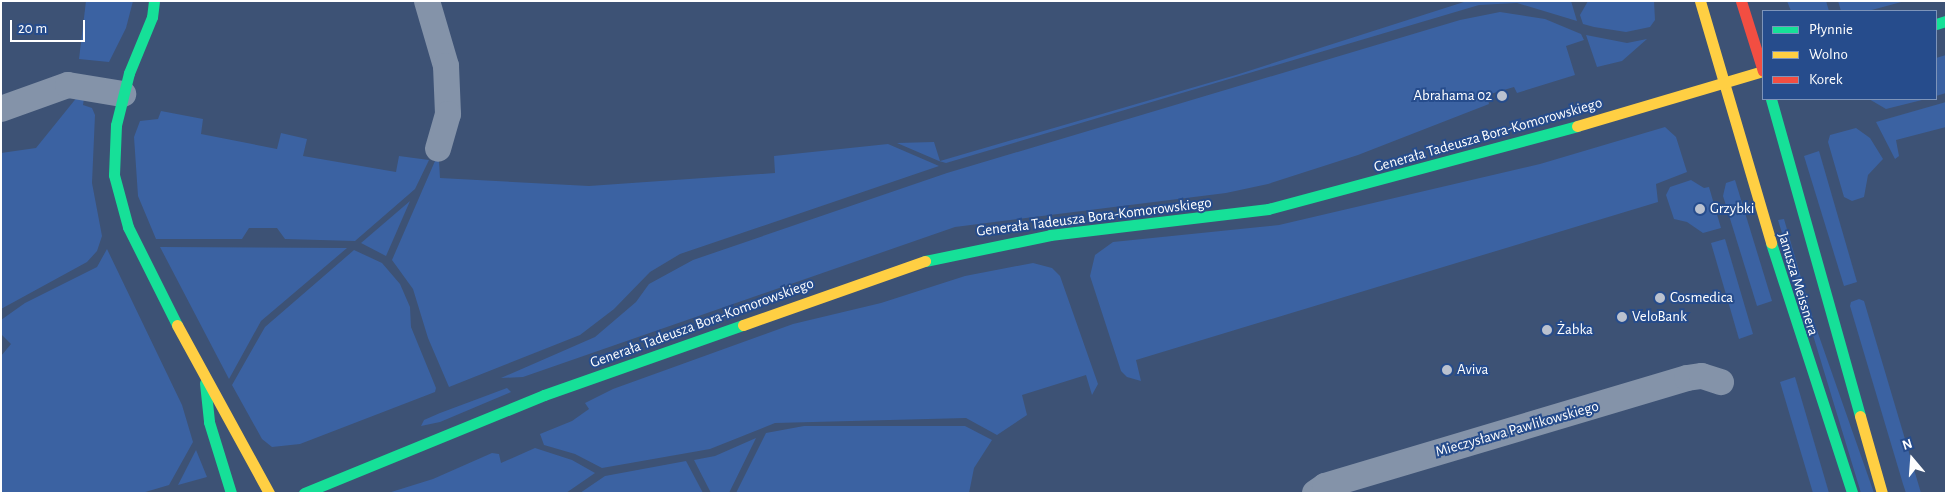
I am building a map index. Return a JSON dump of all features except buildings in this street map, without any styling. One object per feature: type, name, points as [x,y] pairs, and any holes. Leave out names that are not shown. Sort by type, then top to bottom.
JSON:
[{"type":"street","points":[[154,1],[123,94],[114,153],[119,202],[128,227],[205,381],[228,413],[269,493]]},
{"type":"street","points":[[426,1],[446,66],[448,114],[438,149]]},
{"type":"street","name":"Janusza Meissnera","points":[[1700,1],[1722,83],[1794,322],[1852,493]]},
{"type":"street","points":[[1741,1],[1762,68]]},
{"type":"street","name":"Generała Tadeusza Bora-Komorowskiego","points":[[304,493],[544,394],[939,256],[1050,235],[1268,209],[1514,145],[1762,71]]},
{"type":"street","points":[[1,109],[68,85],[123,94]]},
{"type":"street","name":"Janusza Meissnera","points":[[1772,100],[1882,493]]},
{"type":"street","name":"Mieczysława Pawlikowskiego","points":[[1315,493],[1325,486],[1687,378],[1702,376],[1721,382]]},
{"type":"street","points":[[205,381],[209,422],[231,493]]},
{"type":"shaded area","points":[[86,1],[133,1],[126,28],[109,62],[79,59]]},
{"type":"shaded area","points":[[1467,1],[1571,1],[1577,21],[1517,3],[1479,5],[946,163],[939,161],[897,143],[934,142],[940,161],[1236,75]]},
{"type":"shaded area","points":[[1588,1],[1654,1],[1655,20],[1650,27],[1626,32],[1583,24],[1580,15]]},
{"type":"shaded area","points":[[1787,1],[1826,1],[1829,10],[1791,10]]},
{"type":"shaded area","points":[[1838,1],[1905,1],[1872,10],[1841,10]]},
{"type":"shaded area","points":[[1500,12],[1545,19],[1581,34],[1584,40],[1566,46],[1575,75],[1517,93],[1514,87],[1487,95],[1489,104],[1358,155],[1268,184],[1226,193],[955,227],[523,377],[501,378],[595,337],[636,302],[649,284],[693,260],[947,173],[1460,20]]},
{"type":"shaded area","points":[[1586,35],[1627,43],[1647,39],[1622,61],[1597,67]]},
{"type":"shaded area","points":[[1946,55],[1946,93],[1937,96],[1937,58]]},
{"type":"shaded area","points":[[78,96],[84,98],[83,105],[92,108],[95,115],[92,183],[102,236],[97,251],[87,262],[1,309],[1,153],[36,148]]},
{"type":"shaded area","points":[[1871,100],[1922,100],[1886,109]]},
{"type":"shaded area","points":[[1946,102],[1946,127],[1896,140],[1899,156],[1895,159],[1876,122]]},
{"type":"shaded area","points":[[161,111],[203,119],[201,134],[277,149],[281,133],[307,139],[303,156],[396,172],[399,156],[429,160],[415,189],[355,241],[285,239],[277,228],[249,228],[242,239],[156,239],[138,196],[134,137],[140,121],[158,119]]},
{"type":"shaded area","points":[[1665,127],[1676,137],[1687,172],[1656,184],[1658,202],[1136,360],[1141,381],[1127,377],[1121,371],[1090,276],[1095,255],[1113,242],[1279,225],[1540,164]]},
{"type":"shaded area","points":[[1856,128],[1870,138],[1883,159],[1868,175],[1864,197],[1852,201],[1844,197],[1828,142],[1830,135]]},
{"type":"shaded area","points":[[888,144],[939,166],[680,254],[650,272],[614,309],[580,335],[449,387],[428,338],[413,289],[392,260],[435,161],[439,161],[440,178],[589,186],[775,173],[774,156]]},
{"type":"shaded area","points":[[1819,151],[1857,282],[1844,286],[1804,156]]},
{"type":"shaded area","points":[[1691,180],[1704,188],[1709,187],[1721,228],[1703,233],[1687,222],[1674,219],[1666,195],[1670,187]]},
{"type":"shaded area","points":[[1735,180],[1772,301],[1757,306],[1723,196],[1726,183]]},
{"type":"shaded area","points":[[410,201],[386,256],[361,243]]},
{"type":"shaded area","points":[[1784,219],[1813,319],[1874,493],[1861,493],[1778,220]]},
{"type":"shaded area","points":[[1725,239],[1753,334],[1739,339],[1711,243]]},
{"type":"shaded area","points":[[160,247],[347,248],[261,321],[229,379]]},
{"type":"shaded area","points":[[107,249],[182,405],[193,442],[169,485],[142,493],[1,493],[1,356],[11,344],[1,334],[1,320],[25,303],[97,267]]},
{"type":"shaded area","points":[[354,250],[382,263],[400,284],[410,307],[411,327],[436,388],[435,392],[300,444],[272,447],[262,439],[232,385],[265,327]]},
{"type":"shaded area","points":[[1033,263],[1052,268],[1060,276],[1098,384],[1092,395],[1086,375],[1022,395],[1027,415],[997,435],[966,418],[775,423],[710,449],[602,468],[575,454],[544,445],[540,434],[572,421],[589,409],[585,403],[613,389],[793,324],[881,303],[965,276]]},
{"type":"shaded area","points":[[1859,299],[1864,301],[1921,493],[1906,493],[1903,484],[1850,306],[1851,302]]},
{"type":"shaded area","points":[[1795,377],[1829,493],[1813,493],[1780,382]]},
{"type":"shaded area","points":[[507,388],[511,392],[440,422],[421,426],[424,420]]},
{"type":"shaded area","points":[[804,426],[965,426],[992,440],[974,468],[969,493],[736,493],[766,433]]},
{"type":"shaded area","points":[[756,438],[729,493],[711,493],[694,460],[715,456]]},
{"type":"shaded area","points":[[535,448],[572,460],[595,473],[566,493],[388,493],[433,479],[492,453],[499,454],[501,463]]},
{"type":"shaded area","points":[[196,450],[207,477],[178,485]]},
{"type":"shaded area","points":[[686,461],[703,493],[580,493],[605,476]]},
{"type":"traffic: fast","points":[[154,1],[152,17],[129,73],[116,125],[114,175],[128,227],[177,325]]},
{"type":"traffic: fast","points":[[1937,24],[1946,21]]},
{"type":"traffic: fast","points":[[1771,100],[1860,416]]},
{"type":"traffic: fast","points":[[925,261],[1050,235],[1268,209],[1577,126]]},
{"type":"traffic: fast","points":[[1771,243],[1852,493]]},
{"type":"traffic: fast","points":[[304,493],[544,395],[743,325]]},
{"type":"traffic: fast","points":[[205,383],[209,422],[231,493]]},
{"type":"traffic: slow","points":[[1700,1],[1771,243]]},
{"type":"traffic: slow","points":[[1577,126],[1762,71]]},
{"type":"traffic: slow","points":[[743,325],[925,261]]},
{"type":"traffic: slow","points":[[177,325],[269,493]]},
{"type":"traffic: slow","points":[[1860,416],[1882,493]]},
{"type":"traffic: jam","points":[[1741,1],[1762,68]]},
{"type":"place","name":"Abrahama 02","points":[[1502,96]]},
{"type":"place","name":"Grzybki","points":[[1700,209]]},
{"type":"place","name":"Cosmedica","points":[[1660,298]]},
{"type":"place","name":"VeloBank","points":[[1622,317]]},
{"type":"place","name":"Żabka","points":[[1547,330]]},
{"type":"place","name":"Aviva","points":[[1447,370]]}]
